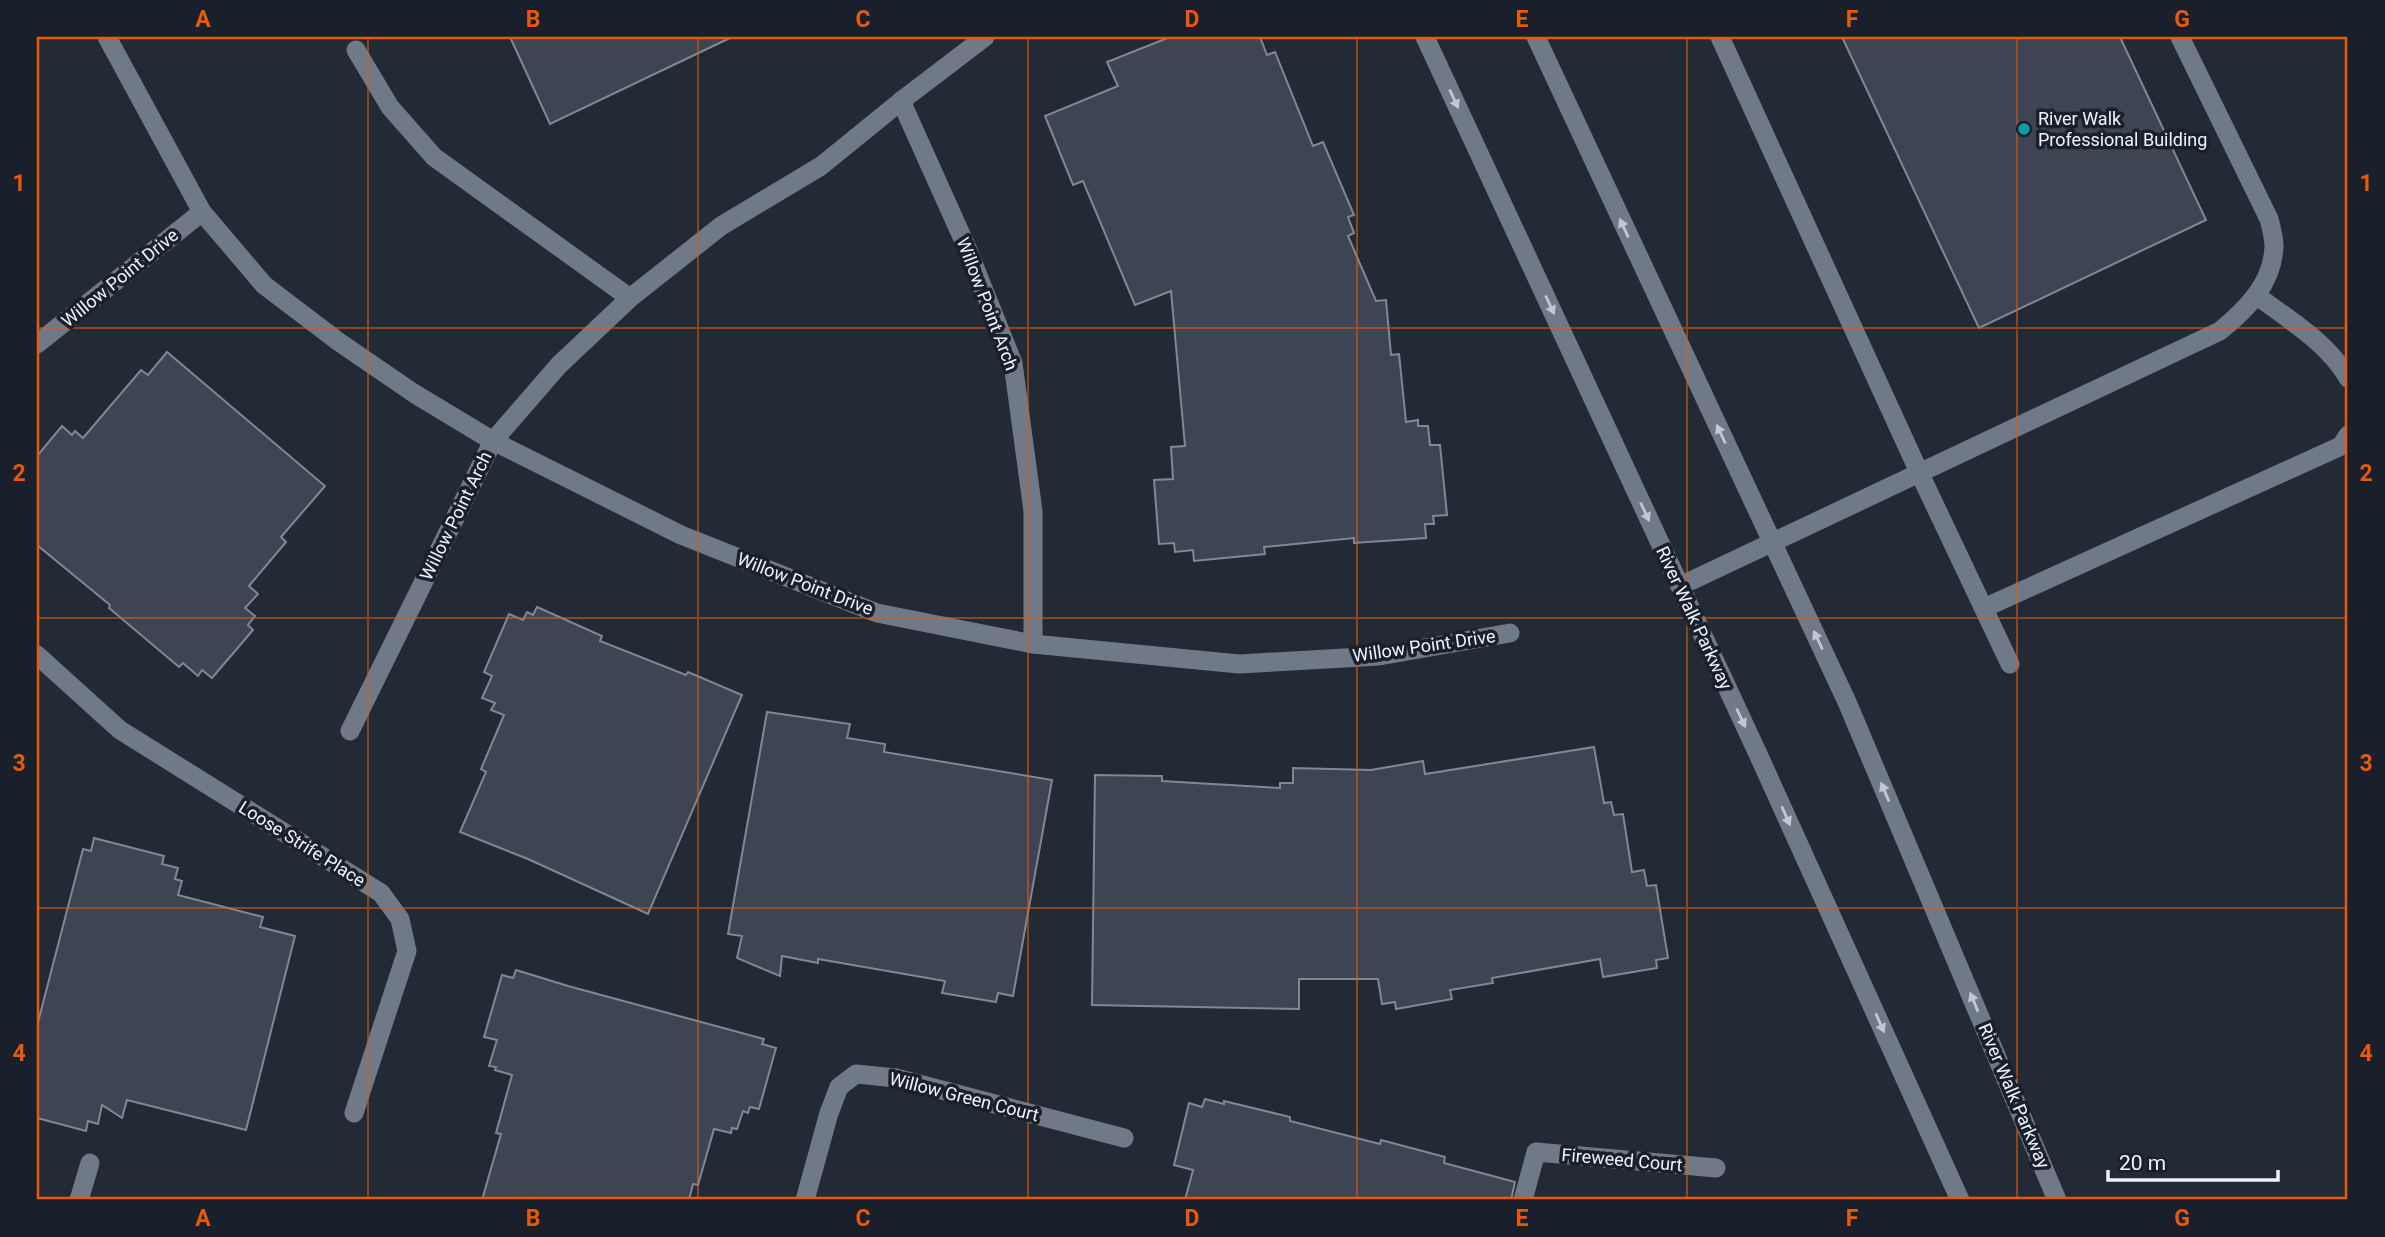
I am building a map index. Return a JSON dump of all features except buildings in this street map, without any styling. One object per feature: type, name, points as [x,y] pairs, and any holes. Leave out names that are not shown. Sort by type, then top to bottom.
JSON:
[{"type":"street","name":"Willow Point Drive","points":[[107,37],[202,212],[264,285],[415,394],[493,441],[681,535],[877,613],[1032,644],[1239,664],[1379,656],[1510,633]]},
{"type":"street","name":"Willow Point Arch","points":[[350,731],[493,441],[559,365],[630,298],[721,226],[821,166],[985,37]]},
{"type":"street","name":"River Walk Parkway","points":[[1425,37],[1680,586],[1960,1200]]},
{"type":"street","name":"River Walk Parkway","points":[[1536,37],[1847,702],[2057,1200]]},
{"type":"street","points":[[1720,37],[2010,664]]},
{"type":"street","points":[[1680,586],[2220,331],[2246,310],[2268,277],[2274,245],[2269,219],[2180,37]]},
{"type":"street","points":[[356,50],[390,107],[434,157],[630,298]]},
{"type":"street","name":"Willow Point Arch","points":[[901,101],[967,248],[1013,363],[1033,511],[1032,644]]},
{"type":"street","name":"Willow Point Drive","points":[[37,344],[202,212]]},
{"type":"street","points":[[2256,295],[2321,344],[2341,365],[2348,378]]},
{"type":"street","points":[[1984,608],[2341,446],[2348,435]]},
{"type":"street","name":"Loose Strife Place","points":[[37,655],[120,730],[381,893],[400,919],[407,951],[354,1113]]},
{"type":"street","name":"Willow Green Court","points":[[804,1200],[839,1087],[856,1074],[896,1077],[1124,1138]]},
{"type":"street","name":"Fireweed Court","points":[[1523,1200],[1536,1152],[1716,1168]]},
{"type":"street","points":[[79,1200],[90,1163]]},
{"type":"place","name":"River Walk Professional Building","points":[[2024,129]]}]
